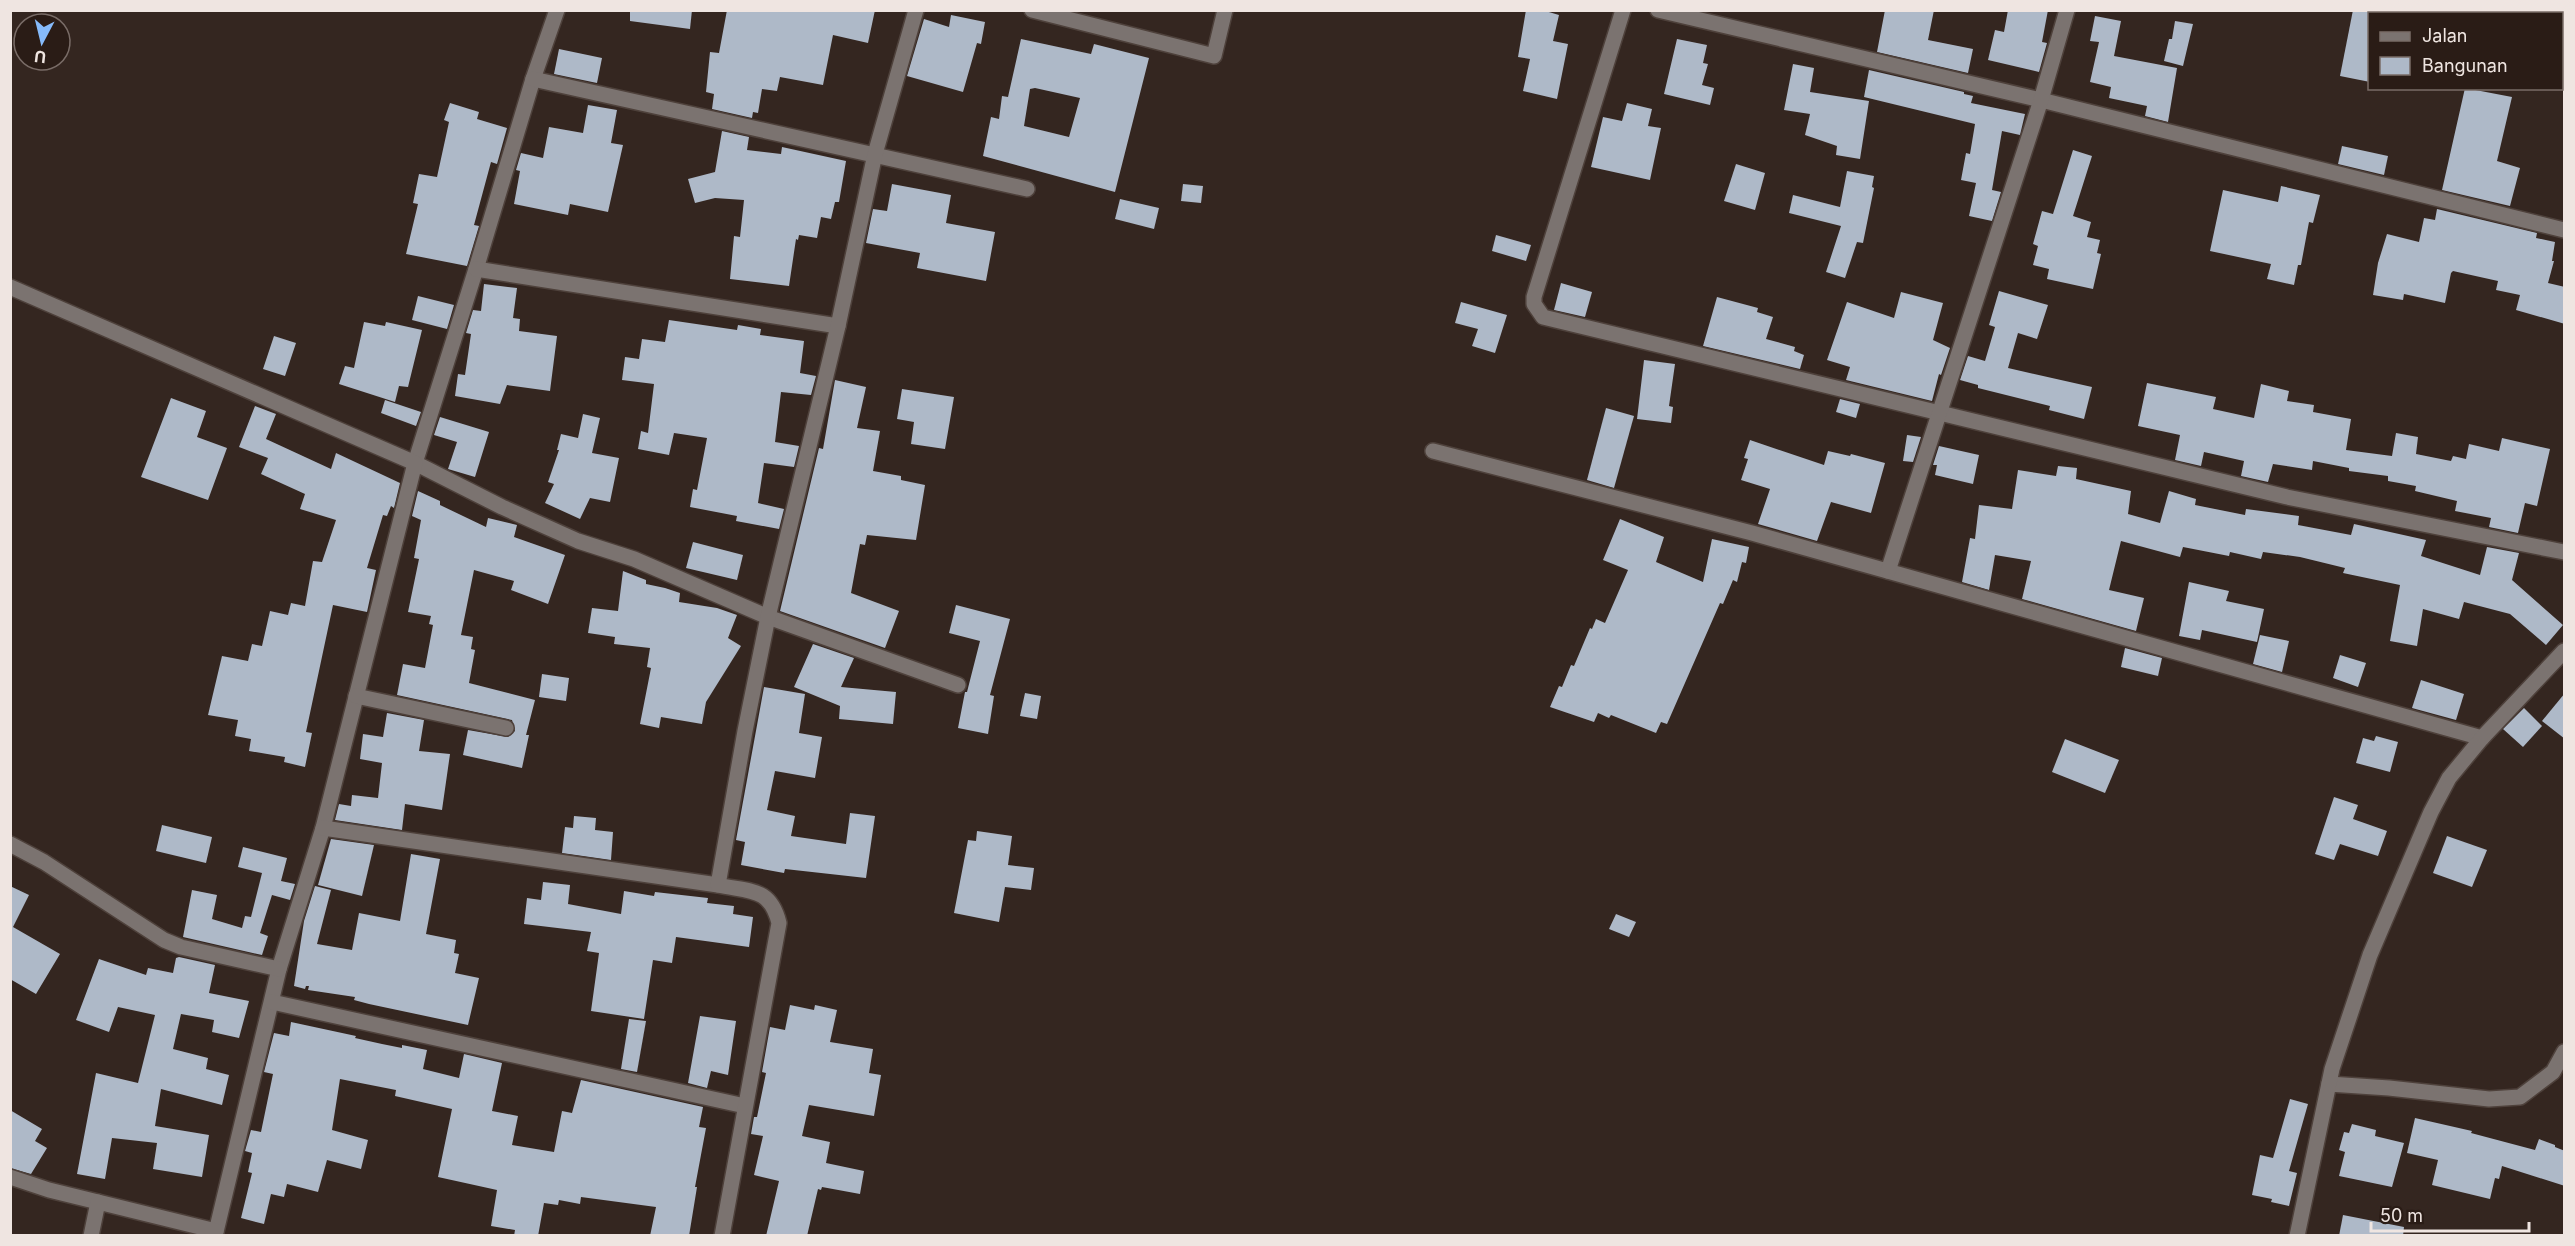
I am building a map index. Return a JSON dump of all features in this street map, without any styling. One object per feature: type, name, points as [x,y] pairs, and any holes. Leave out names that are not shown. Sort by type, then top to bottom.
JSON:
[{"type":"street","points":[[10,1178],[215,1233],[279,969],[323,828],[415,463],[533,79],[557,10]]},
{"type":"street","points":[[718,885],[768,617],[838,326],[875,154],[916,10]]},
{"type":"street","points":[[1032,10],[1214,56],[1225,10]]},
{"type":"street","points":[[1623,10],[1534,297],[1537,311],[1551,320],[2287,497],[2565,552]]},
{"type":"street","points":[[1658,10],[2041,100],[2565,230]]},
{"type":"street","points":[[1888,571],[2041,100],[2067,10]]},
{"type":"street","points":[[533,79],[1027,189]]},
{"type":"street","points":[[476,269],[838,326]]},
{"type":"street","points":[[10,287],[415,463],[502,507],[578,541],[634,559],[768,617],[958,685]]},
{"type":"street","points":[[1433,451],[1752,533],[2482,738]]},
{"type":"street","points":[[2297,1236],[2328,1084],[2370,955],[2431,812],[2449,778],[2482,738],[2565,651]]},
{"type":"street","points":[[356,696],[506,728]]},
{"type":"street","points":[[323,828],[718,885],[761,894],[775,906],[779,923],[722,1236]]},
{"type":"street","points":[[10,844],[44,862],[164,940],[181,947],[279,969]]},
{"type":"street","points":[[272,1002],[745,1106]]},
{"type":"street","points":[[2328,1084],[2489,1099],[2520,1097],[2553,1072],[2565,1052]]},
{"type":"street","points":[[91,1236],[98,1202]]},
{"type":"building","points":[[630,10],[692,10],[690,29],[630,21]]},
{"type":"building","points":[[727,10],[875,10],[868,43],[833,35],[823,85],[780,77],[777,91],[762,89],[758,113],[753,112],[752,118],[712,109],[714,94],[706,92],[710,52],[719,53]]},
{"type":"building","points":[[1526,10],[1542,10],[1559,15],[1553,41],[1568,44],[1557,99],[1523,91],[1530,59],[1518,57]]},
{"type":"building","points":[[1885,10],[1934,10],[1928,40],[1973,49],[1968,73],[1877,52]]},
{"type":"building","points":[[2008,10],[2048,10],[2042,42],[2047,43],[2039,72],[1988,60],[1995,30],[2004,32]]},
{"type":"building","points":[[2353,10],[2370,10],[2368,12],[2368,82],[2340,76]]},
{"type":"building","points":[[951,15],[985,22],[981,44],[977,43],[963,92],[907,76],[924,19],[949,27]]},
{"type":"building","points":[[2095,16],[2121,21],[2114,56],[2177,68],[2168,122],[2145,116],[2147,106],[2109,98],[2111,87],[2090,82],[2099,42],[2090,41]]},
{"type":"building","points":[[2175,21],[2193,24],[2183,66],[2164,61],[2169,39],[2172,39]]},
{"type":"building","points":[[1021,39],[1091,54],[1094,44],[1149,58],[1115,192],[983,156],[991,117],[999,119],[1002,96],[1008,97]],"holes":[[[1035,88],[1080,98],[1069,137],[1024,126],[1030,89]]]},
{"type":"building","points":[[1677,39],[1707,45],[1703,63],[1708,64],[1702,85],[1714,88],[1710,105],[1664,94]]},
{"type":"building","points":[[559,49],[602,58],[597,83],[554,74]]},
{"type":"building","points":[[1793,64],[1814,68],[1810,92],[1869,101],[1860,159],[1836,155],[1837,146],[1805,135],[1810,114],[1784,110]]},
{"type":"building","points":[[1869,70],[1964,92],[1964,94],[1973,96],[1971,103],[2025,114],[2020,135],[2002,131],[1992,190],[2001,192],[1992,221],[1969,216],[1976,183],[1961,180],[1966,153],[1970,154],[1975,124],[1864,97]]},
{"type":"building","points":[[2465,90],[2512,97],[2497,161],[2520,168],[2510,206],[2442,190]]},
{"type":"building","points":[[450,103],[479,112],[477,119],[507,128],[497,164],[491,162],[474,225],[479,226],[467,266],[406,254],[418,204],[413,203],[419,174],[437,177],[449,122],[444,120]]},
{"type":"building","points":[[1627,103],[1652,109],[1648,126],[1661,128],[1650,180],[1591,167],[1603,117],[1622,121]]},
{"type":"building","points":[[588,105],[617,110],[611,143],[623,145],[608,212],[570,204],[568,215],[514,204],[520,171],[516,170],[521,153],[543,158],[549,127],[583,133]]},
{"type":"building","points":[[722,131],[749,137],[747,150],[781,154],[782,147],[846,161],[839,202],[835,202],[831,219],[821,217],[817,238],[799,235],[798,240],[796,239],[789,286],[730,279],[734,236],[740,237],[744,200],[715,198],[695,203],[688,179],[715,172]]},
{"type":"building","points":[[2342,146],[2388,156],[2384,175],[2338,164]]},
{"type":"building","points":[[2073,150],[2092,156],[2073,216],[2091,222],[2087,237],[2100,240],[2097,253],[2101,254],[2093,289],[2047,279],[2049,269],[2033,265],[2038,246],[2033,244],[2042,211],[2053,214]]},
{"type":"building","points":[[1736,164],[1765,173],[1755,210],[1724,201]]},
{"type":"building","points":[[1847,171],[1874,176],[1872,187],[1874,188],[1863,243],[1857,242],[1845,278],[1826,272],[1841,226],[1789,213],[1793,195],[1840,207]]},
{"type":"building","points":[[892,184],[951,195],[946,223],[995,232],[986,281],[917,268],[920,253],[866,243],[873,209],[887,211]]},
{"type":"building","points":[[1183,184],[1203,186],[1201,203],[1181,201]]},
{"type":"building","points":[[2281,186],[2320,195],[2313,223],[2309,222],[2301,265],[2298,265],[2294,285],[2267,279],[2271,264],[2210,251],[2223,190],[2278,202]]},
{"type":"building","points":[[1120,199],[1159,208],[1154,229],[1115,219]]},
{"type":"building","points":[[2437,209],[2537,233],[2536,238],[2555,242],[2552,261],[2554,261],[2548,283],[2565,287],[2565,324],[2516,310],[2520,295],[2496,290],[2498,281],[2453,271],[2445,303],[2404,294],[2403,300],[2373,295],[2378,263],[2387,234],[2419,242],[2424,218],[2435,220]]},
{"type":"building","points":[[1496,235],[1531,245],[1526,261],[1492,251]]},
{"type":"building","points":[[1561,283],[1592,292],[1585,317],[1554,310]]},
{"type":"building","points":[[484,284],[517,288],[513,318],[520,319],[519,331],[557,336],[550,391],[507,385],[500,404],[455,396],[458,374],[465,375],[471,334],[466,333],[473,310],[481,311]]},
{"type":"building","points":[[1999,291],[2048,305],[2037,339],[2018,333],[2008,368],[2092,387],[2084,419],[2049,410],[2050,406],[1978,388],[1978,385],[1960,380],[1968,356],[1985,361],[1995,327],[1989,325]]},
{"type":"building","points":[[1901,292],[1943,303],[1933,340],[1950,348],[1941,375],[1939,374],[1932,401],[1846,380],[1850,367],[1827,360],[1847,302],[1894,318]]},
{"type":"building","points":[[418,296],[454,305],[447,329],[412,320]]},
{"type":"building","points":[[1717,297],[1758,308],[1757,312],[1773,317],[1766,339],[1795,347],[1794,351],[1804,355],[1800,369],[1703,346]]},
{"type":"building","points":[[1461,302],[1507,315],[1495,353],[1472,346],[1478,329],[1455,323]]},
{"type":"building","points":[[669,320],[737,330],[738,325],[761,329],[760,335],[804,341],[800,373],[816,376],[811,395],[781,392],[775,442],[799,446],[794,467],[764,463],[758,503],[784,509],[779,529],[736,521],[737,516],[690,507],[693,489],[697,490],[707,438],[674,433],[669,455],[638,449],[641,431],[648,433],[654,384],[622,380],[625,357],[639,359],[642,339],[665,342]]},
{"type":"building","points":[[364,322],[385,326],[386,322],[422,330],[408,387],[399,386],[395,402],[339,384],[345,366],[354,368]]},
{"type":"building","points":[[274,336],[296,343],[285,376],[263,369]]},
{"type":"building","points":[[1644,360],[1675,364],[1669,406],[1673,407],[1671,423],[1637,419]]},
{"type":"building","points":[[835,380],[866,387],[857,428],[880,431],[873,471],[901,476],[901,480],[925,485],[916,540],[867,535],[865,545],[860,544],[851,593],[899,611],[885,648],[780,611],[819,448],[823,449]]},
{"type":"building","points":[[2147,383],[2216,397],[2213,409],[2254,418],[2261,384],[2289,391],[2287,401],[2314,405],[2313,412],[2351,419],[2346,450],[2392,456],[2396,433],[2418,437],[2416,454],[2451,461],[2453,456],[2466,459],[2469,444],[2499,451],[2502,438],[2550,449],[2537,506],[2525,503],[2518,533],[2489,527],[2491,518],[2455,511],[2457,501],[2415,491],[2416,486],[2388,481],[2388,476],[2349,471],[2349,468],[2313,461],[2312,470],[2273,464],[2268,482],[2241,476],[2244,461],[2204,452],[2201,466],[2175,460],[2180,435],[2138,426]]},
{"type":"building","points":[[902,389],[954,397],[945,449],[911,444],[914,422],[897,419]]},
{"type":"building","points":[[171,398],[206,411],[197,437],[227,448],[208,500],[141,477]]},
{"type":"building","points":[[1840,399],[1860,404],[1856,418],[1836,412]]},
{"type":"building","points":[[385,400],[421,412],[416,426],[381,413]]},
{"type":"building","points":[[255,406],[276,414],[266,439],[331,469],[336,453],[400,483],[394,508],[391,506],[387,516],[383,515],[367,568],[376,570],[367,612],[333,605],[306,732],[312,733],[305,767],[284,762],[285,757],[249,751],[251,739],[235,736],[238,720],[208,715],[222,656],[248,661],[252,644],[262,646],[270,611],[288,615],[291,603],[305,606],[313,561],[322,562],[336,520],[300,509],[305,494],[261,474],[268,458],[239,447]]},
{"type":"building","points":[[1606,408],[1634,416],[1614,488],[1587,480]]},
{"type":"building","points":[[583,414],[600,418],[592,453],[619,458],[610,502],[590,498],[580,519],[545,503],[554,484],[548,482],[559,450],[557,450],[561,434],[578,438]]},
{"type":"building","points":[[440,417],[489,432],[475,477],[448,469],[457,442],[434,435]]},
{"type":"building","points":[[1907,435],[1921,437],[1913,462],[1903,461]]},
{"type":"building","points":[[1750,440],[1824,465],[1828,451],[1850,456],[1851,454],[1885,463],[1871,513],[1831,502],[1817,541],[1758,524],[1770,489],[1741,480],[1748,459],[1744,458]]},
{"type":"building","points":[[1939,446],[1979,455],[1973,484],[1935,475],[1937,465],[1933,465]]},
{"type":"building","points":[[2058,466],[2077,468],[2076,479],[2131,491],[2128,514],[2160,523],[2169,491],[2196,499],[2195,505],[2245,515],[2246,509],[2299,516],[2298,525],[2351,535],[2354,524],[2426,540],[2421,556],[2480,575],[2487,547],[2519,553],[2512,580],[2563,625],[2546,645],[2510,614],[2464,602],[2459,619],[2423,609],[2417,646],[2390,641],[2400,585],[2343,573],[2345,568],[2300,557],[2263,552],[2261,559],[2230,552],[2229,556],[2183,547],[2180,557],[2121,541],[2109,590],[2144,598],[2136,631],[2022,599],[2031,561],[1995,555],[1989,590],[1962,582],[1970,538],[1975,539],[1979,505],[2012,509],[2018,470],[2056,476]]},
{"type":"building","points":[[418,491],[440,501],[440,505],[486,527],[488,518],[517,525],[514,537],[565,555],[548,604],[511,590],[514,581],[474,570],[461,635],[473,637],[471,649],[475,650],[469,683],[535,700],[526,735],[529,735],[522,768],[463,755],[468,730],[508,737],[515,731],[512,720],[397,695],[403,664],[425,668],[433,625],[429,624],[431,616],[408,612],[419,559],[414,558],[421,520],[412,516]]},
{"type":"building","points":[[1620,519],[1664,537],[1656,562],[1703,582],[1712,539],[1749,547],[1746,563],[1742,562],[1737,582],[1733,580],[1723,604],[1720,603],[1667,724],[1661,722],[1656,733],[1611,715],[1609,718],[1598,713],[1594,722],[1550,707],[1571,665],[1574,666],[1590,628],[1592,629],[1596,619],[1605,623],[1628,570],[1603,560]]},
{"type":"building","points":[[693,542],[743,555],[737,580],[686,568]]},
{"type":"building","points":[[623,571],[646,580],[646,584],[680,593],[679,602],[717,608],[737,615],[728,638],[741,646],[706,702],[702,724],[661,717],[659,728],[640,724],[651,668],[647,667],[650,648],[614,644],[615,637],[588,633],[592,608],[618,611]]},
{"type":"building","points":[[2189,582],[2229,591],[2226,601],[2264,609],[2257,642],[2202,630],[2200,640],[2179,636]]},
{"type":"building","points":[[956,605],[1010,619],[990,695],[994,696],[988,734],[958,728],[965,692],[967,692],[980,641],[949,633]]},
{"type":"building","points":[[2260,635],[2289,641],[2282,672],[2253,664]]},
{"type":"building","points":[[813,644],[854,658],[841,687],[896,692],[893,724],[839,719],[840,706],[794,687]]},
{"type":"building","points":[[2125,648],[2162,658],[2158,676],[2121,667]]},
{"type":"building","points":[[2340,655],[2366,663],[2358,687],[2333,678]]},
{"type":"building","points":[[542,674],[569,678],[566,701],[539,697]]},
{"type":"building","points":[[2421,680],[2464,694],[2456,720],[2412,708]]},
{"type":"building","points":[[764,687],[805,694],[799,733],[822,737],[815,778],[775,771],[767,810],[795,816],[791,836],[846,844],[850,813],[875,816],[866,878],[785,869],[784,873],[741,865],[745,842],[736,840]]},
{"type":"building","points":[[1025,693],[1041,696],[1037,719],[1020,716]]},
{"type":"building","points":[[2565,693],[2565,739],[2542,721]]},
{"type":"building","points":[[2524,708],[2542,726],[2523,747],[2503,729]]},
{"type":"building","points":[[387,713],[424,720],[419,751],[450,754],[442,810],[405,804],[402,830],[335,820],[339,804],[351,806],[352,795],[378,798],[382,763],[360,759],[363,734],[383,737]]},
{"type":"building","points":[[2376,736],[2398,742],[2390,772],[2356,763],[2363,738],[2374,741]]},
{"type":"building","points":[[2065,739],[2119,760],[2105,793],[2052,772]]},
{"type":"building","points":[[2334,797],[2358,805],[2353,819],[2387,831],[2378,856],[2340,844],[2334,860],[2315,854]]},
{"type":"building","points":[[574,816],[596,818],[595,830],[613,832],[611,860],[562,853],[565,827],[573,828]]},
{"type":"building","points":[[162,825],[212,837],[206,863],[156,851]]},
{"type":"building","points":[[977,831],[1012,836],[1008,865],[1034,868],[1031,890],[1005,887],[999,922],[954,913],[968,840],[976,841]]},
{"type":"building","points":[[2447,836],[2487,850],[2472,887],[2433,873]]},
{"type":"building","points":[[331,839],[374,845],[362,896],[318,885]]},
{"type":"building","points":[[243,847],[287,858],[281,881],[295,884],[290,900],[272,895],[260,933],[268,936],[262,955],[183,937],[192,890],[217,895],[212,919],[242,928],[245,916],[251,917],[262,873],[238,867]]},
{"type":"building","points":[[411,854],[440,859],[426,934],[456,940],[454,953],[459,954],[455,973],[479,978],[468,1025],[369,1004],[354,1000],[355,997],[308,990],[309,986],[305,989],[294,986],[304,921],[315,886],[331,890],[317,944],[352,950],[359,913],[400,921]]},
{"type":"building","points":[[543,882],[570,885],[568,904],[621,914],[624,891],[654,896],[655,892],[708,898],[707,903],[734,906],[733,914],[753,917],[749,947],[676,937],[672,963],[653,960],[644,1019],[591,1011],[599,953],[587,951],[591,932],[524,924],[527,898],[541,900]]},
{"type":"building","points":[[10,886],[29,895],[13,927],[60,954],[36,994],[10,979]]},
{"type":"building","points":[[1616,914],[1636,922],[1629,937],[1609,929]]},
{"type":"building","points":[[176,958],[215,965],[209,993],[249,1001],[239,1038],[212,1032],[214,1020],[181,1014],[173,1049],[208,1058],[206,1069],[229,1075],[222,1105],[161,1089],[155,1126],[209,1135],[202,1177],[153,1169],[157,1143],[112,1138],[105,1179],[77,1174],[96,1073],[138,1083],[155,1015],[118,1007],[109,1032],[76,1020],[99,959],[146,975],[148,968],[173,973]]},
{"type":"building","points":[[790,1005],[814,1010],[815,1005],[837,1010],[830,1042],[873,1049],[869,1073],[881,1075],[874,1116],[809,1105],[802,1136],[830,1142],[826,1163],[864,1171],[860,1194],[822,1187],[821,1190],[818,1189],[807,1236],[766,1236],[779,1181],[754,1175],[763,1136],[751,1134],[766,1073],[762,1072],[770,1027],[785,1030]]},
{"type":"building","points":[[700,1016],[736,1021],[728,1075],[711,1071],[707,1088],[688,1083]]},
{"type":"building","points":[[629,1019],[646,1021],[637,1072],[621,1069]]},
{"type":"building","points":[[291,1022],[382,1044],[427,1050],[423,1069],[459,1078],[464,1054],[502,1063],[492,1111],[518,1116],[512,1145],[554,1152],[562,1111],[572,1113],[581,1080],[703,1107],[699,1127],[706,1128],[689,1236],[650,1236],[656,1207],[581,1197],[580,1204],[559,1200],[558,1205],[544,1203],[538,1236],[514,1236],[515,1230],[491,1226],[497,1190],[438,1177],[452,1109],[395,1096],[396,1090],[340,1079],[332,1130],[368,1140],[361,1169],[327,1160],[318,1192],[287,1184],[284,1197],[271,1194],[264,1224],[241,1218],[252,1173],[248,1172],[252,1153],[245,1151],[251,1130],[261,1132],[273,1074],[264,1072],[274,1033],[289,1036]]},
{"type":"building","points":[[2290,1099],[2308,1104],[2289,1171],[2297,1173],[2289,1206],[2271,1202],[2272,1199],[2252,1195],[2260,1155],[2273,1158]]},
{"type":"building","points":[[10,1110],[42,1129],[35,1141],[47,1148],[31,1174],[10,1168]]},
{"type":"building","points":[[2415,1118],[2472,1131],[2471,1133],[2535,1150],[2539,1139],[2555,1145],[2565,1151],[2565,1186],[2502,1166],[2499,1179],[2495,1178],[2490,1199],[2432,1185],[2438,1160],[2407,1153]]},
{"type":"building","points":[[2352,1124],[2376,1130],[2375,1136],[2404,1143],[2392,1187],[2339,1176],[2345,1152],[2339,1150],[2344,1132],[2349,1133]]},
{"type":"building","points":[[2343,1215],[2404,1227],[2403,1236],[2339,1236]]}]
